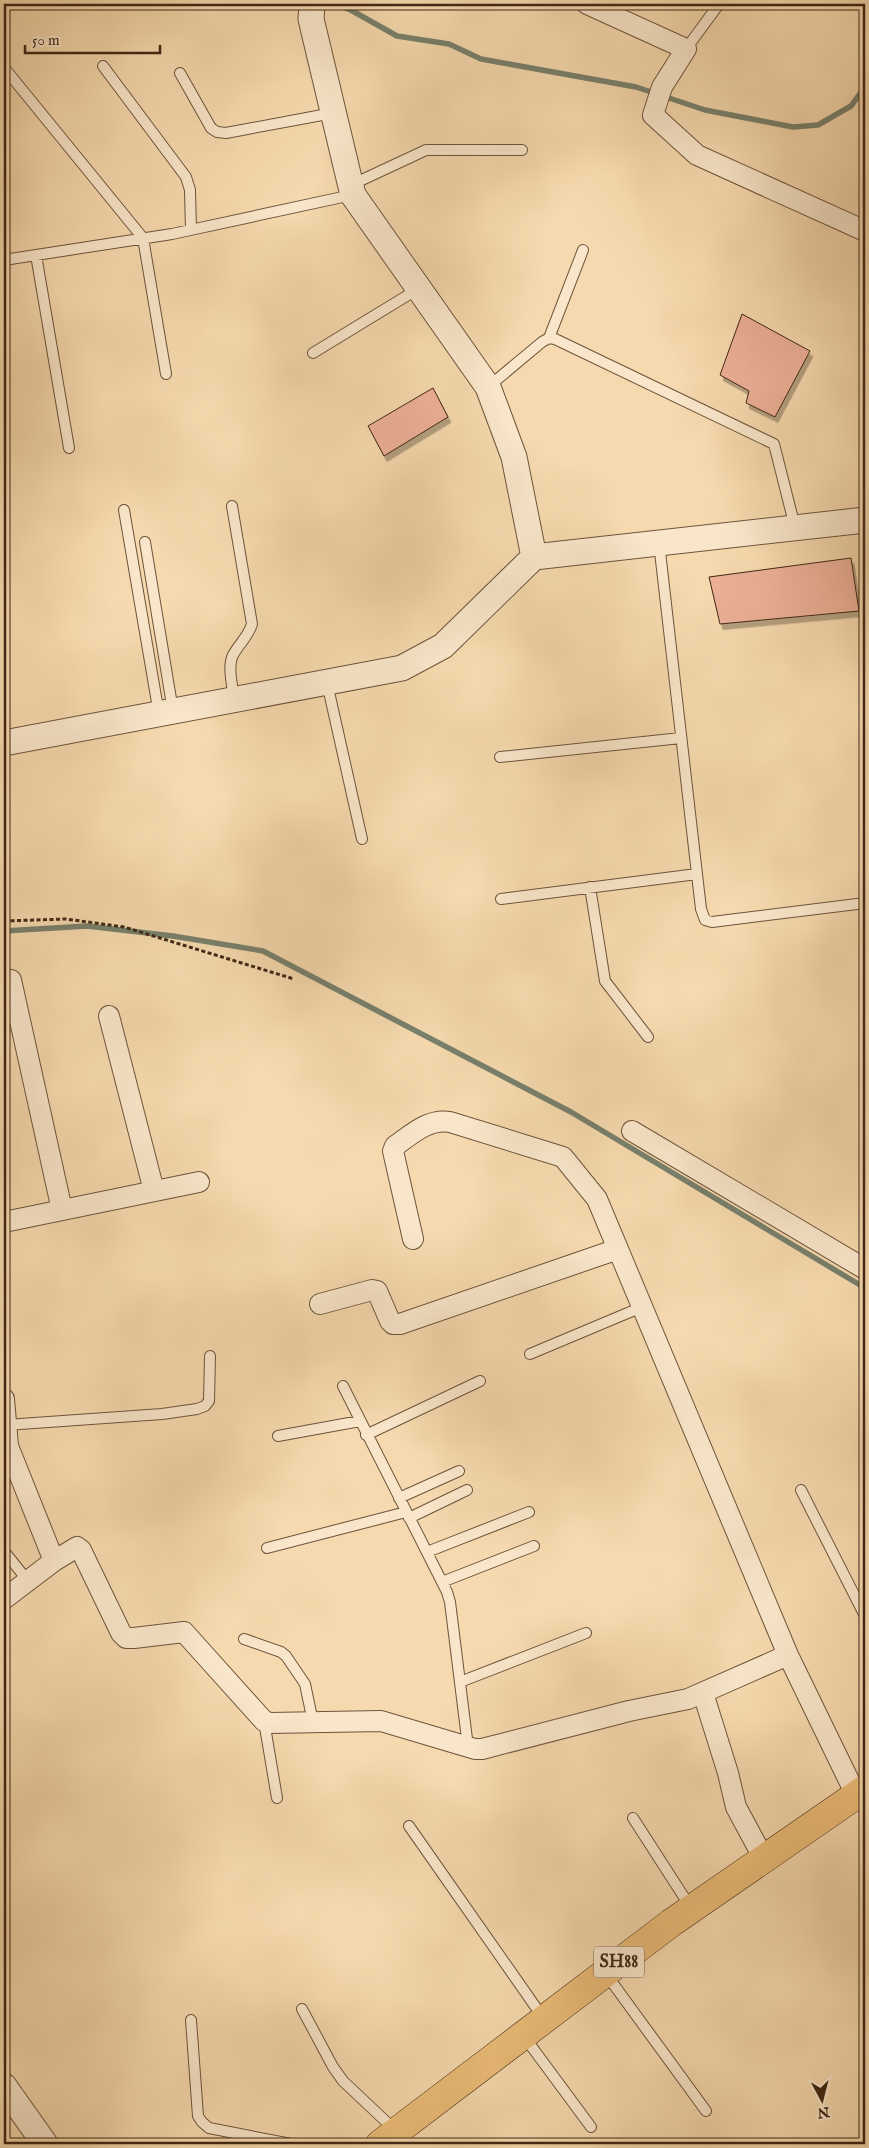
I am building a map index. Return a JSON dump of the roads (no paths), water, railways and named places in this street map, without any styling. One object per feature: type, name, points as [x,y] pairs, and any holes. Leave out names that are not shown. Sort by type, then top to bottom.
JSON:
[{"type":"main road","name":"SH88","points":[[385,2141],[691,1909],[861,1792]]},
{"type":"street","points":[[587,4],[686,48],[662,87],[653,115],[697,155],[865,231]]},
{"type":"street","points":[[312,11],[333,113],[352,190],[488,388],[514,457],[534,557]]},
{"type":"street","points":[[4,743],[402,668],[443,646],[534,557],[865,520]]},
{"type":"street","points":[[10,980],[62,1210]]},
{"type":"street","points":[[109,1016],[154,1191]]},
{"type":"street","points":[[413,1238],[393,1151],[395,1146],[416,1132],[432,1122],[440,1120],[562,1157],[597,1199],[788,1655],[861,1792]]},
{"type":"street","points":[[632,1131],[865,1269]]},
{"type":"street","points":[[4,1222],[199,1182]]},
{"type":"street","points":[[320,1304],[372,1290],[377,1291],[390,1321],[393,1324],[400,1324],[618,1249]]},
{"type":"street","points":[[4,1399],[8,1446],[54,1561]]},
{"type":"street","points":[[4,1598],[54,1561],[77,1547],[81,1550],[121,1633],[126,1638],[184,1632],[264,1721],[270,1723],[381,1721],[468,1747],[482,1749],[629,1710],[688,1699],[788,1655]]},
{"type":"street","points":[[703,1693],[728,1773],[736,1807],[764,1859]]},
{"type":"street","points":[[4,2086],[45,2144]]},
{"type":"lane","points":[[686,48],[719,4]]},
{"type":"lane","points":[[103,66],[186,177],[190,190],[191,230]]},
{"type":"lane","points":[[6,70],[143,238],[166,374]]},
{"type":"lane","points":[[180,73],[211,128],[217,132],[226,133],[333,113]]},
{"type":"lane","points":[[4,260],[191,230],[352,190],[426,150],[522,150]]},
{"type":"lane","points":[[488,388],[549,338],[583,250]]},
{"type":"lane","points":[[36,255],[69,448]]},
{"type":"lane","points":[[313,353],[419,288]]},
{"type":"lane","points":[[549,338],[555,339],[774,444],[794,527]]},
{"type":"lane","points":[[232,506],[252,624],[249,632],[233,655],[231,662],[234,700]]},
{"type":"lane","points":[[124,510],[166,713]]},
{"type":"lane","points":[[144,542],[166,713]]},
{"type":"lane","points":[[659,542],[696,874],[704,920],[712,922],[865,903]]},
{"type":"lane","points":[[327,682],[362,839]]},
{"type":"lane","points":[[500,757],[681,738]]},
{"type":"lane","points":[[501,899],[696,874]]},
{"type":"lane","points":[[590,887],[604,981],[648,1037]]},
{"type":"lane","points":[[530,1354],[642,1307]]},
{"type":"lane","points":[[6,1425],[162,1414],[205,1406],[209,1401],[210,1356]]},
{"type":"lane","points":[[366,1435],[480,1380]]},
{"type":"lane","points":[[343,1386],[366,1435],[442,1582],[450,1602],[468,1747]]},
{"type":"lane","points":[[278,1436],[360,1422]]},
{"type":"lane","points":[[398,1498],[459,1471]]},
{"type":"lane","points":[[267,1548],[407,1515],[467,1490]]},
{"type":"lane","points":[[801,1490],[865,1616]]},
{"type":"lane","points":[[427,1552],[529,1512]]},
{"type":"lane","points":[[442,1582],[534,1546]]},
{"type":"lane","points":[[4,1552],[28,1581]]},
{"type":"lane","points":[[460,1682],[586,1633]]},
{"type":"lane","points":[[244,1639],[281,1652],[286,1656],[305,1684],[314,1722]]},
{"type":"lane","points":[[264,1721],[277,1798]]},
{"type":"lane","points":[[633,1818],[691,1909]]},
{"type":"lane","points":[[409,1826],[534,2027],[591,2127]]},
{"type":"lane","points":[[605,1973],[706,2111]]},
{"type":"lane","points":[[302,2009],[333,2067],[385,2141]]},
{"type":"lane","points":[[191,2020],[198,2116],[202,2122],[209,2128],[291,2144]]},
{"type":"waterway","points":[[332,4],[349,9],[397,36],[449,44],[481,59],[636,87],[705,110],[793,127],[818,125],[851,106],[865,87]]},
{"type":"waterway","points":[[4,931],[87,926],[173,936],[263,951],[571,1112],[865,1288]]}]
